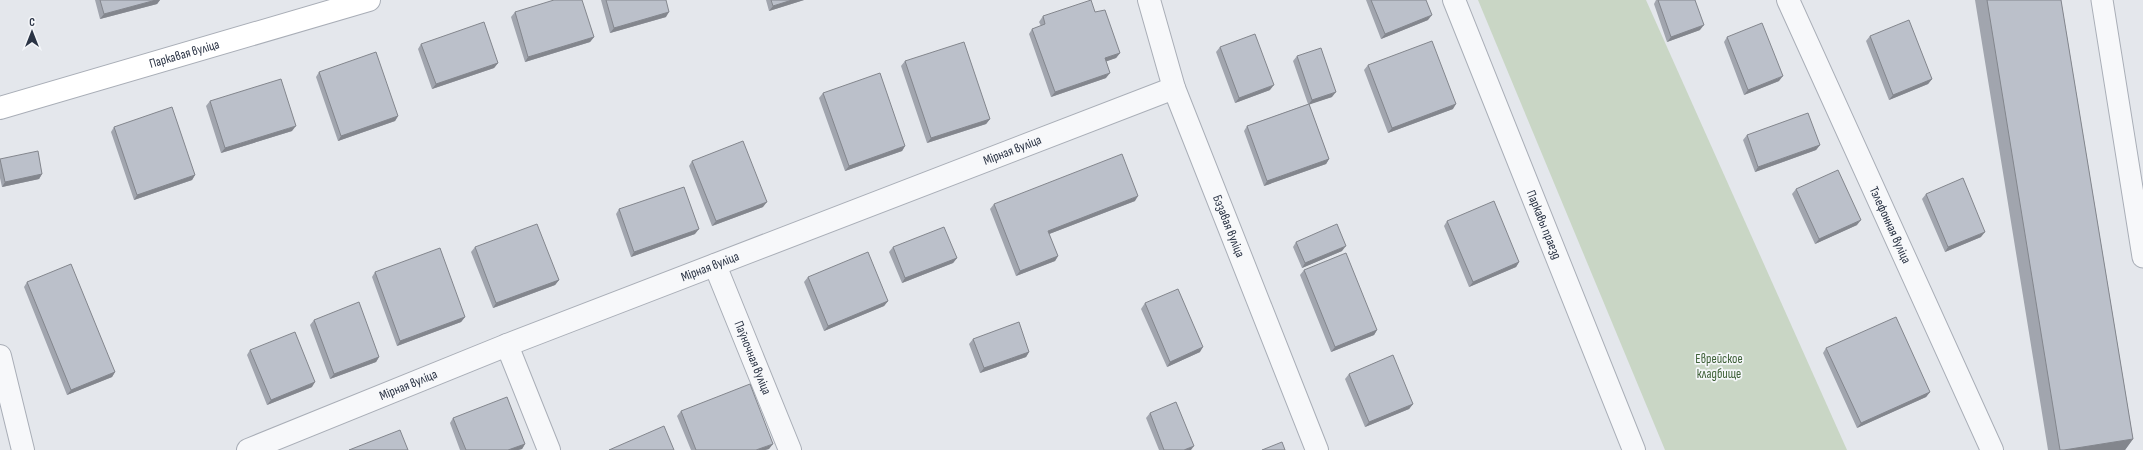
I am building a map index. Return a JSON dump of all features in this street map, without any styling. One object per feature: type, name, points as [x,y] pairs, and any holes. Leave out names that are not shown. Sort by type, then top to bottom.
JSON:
[{"type":"street","name":"Паркавая вуліца","points":[[0,108],[369,0]]},
{"type":"street","name":"Бэзавая вуліца","points":[[1149,0],[1174,88],[1317,450]]},
{"type":"street","name":"Паркавы праезд","points":[[1454,0],[1634,450]]},
{"type":"street","name":"Тэлефонная вуліца","points":[[1788,0],[1992,450]]},
{"type":"street","name":"Мірная вуліца","points":[[248,450],[507,345],[1174,88]]},
{"type":"street","name":"Паўночная вуліца","points":[[715,266],[790,450]]},
{"type":"street","points":[[507,345],[549,450]]},
{"type":"street","points":[[0,356],[23,450]]},
{"type":"lane","points":[[2102,0],[2143,257]]},
{"type":"green space","name":"Еврейское кладбище","points":[[1478,0],[1646,0],[1847,450],[1665,450]]},
{"type":"building","points":[[100,0],[156,0],[104,14]]},
{"type":"building","points":[[554,0],[582,0],[594,37],[528,57],[515,12]]},
{"type":"building","points":[[606,0],[666,0],[669,12],[614,28]]},
{"type":"building","points":[[771,0],[792,0],[773,6]]},
{"type":"building","points":[[1091,0],[1095,12],[1105,10],[1120,53],[1105,58],[1110,73],[1055,92],[1032,29],[1045,24],[1043,16]]},
{"type":"building","points":[[1371,0],[1426,0],[1432,15],[1385,34]]},
{"type":"building","points":[[1658,0],[1695,0],[1704,25],[1671,37]]},
{"type":"building","points":[[1987,0],[2061,0],[2133,439],[2060,450]]},
{"type":"building","points":[[1909,20],[1932,79],[1893,95],[1870,36]]},
{"type":"building","points":[[484,22],[498,63],[436,84],[421,44]]},
{"type":"building","points":[[1762,23],[1783,76],[1748,90],[1727,37]]},
{"type":"building","points":[[1255,34],[1274,85],[1239,98],[1220,47]]},
{"type":"building","points":[[1432,41],[1456,104],[1392,128],[1368,65]]},
{"type":"building","points":[[964,42],[990,119],[931,138],[905,61]]},
{"type":"building","points":[[1321,48],[1336,92],[1312,100],[1297,56]]},
{"type":"building","points":[[376,52],[398,116],[341,136],[319,72]]},
{"type":"building","points":[[880,73],[905,146],[849,166],[823,93]]},
{"type":"building","points":[[281,79],[296,126],[225,148],[210,101]]},
{"type":"building","points":[[1309,104],[1329,159],[1267,181],[1247,126]]},
{"type":"building","points":[[172,107],[195,175],[137,195],[114,127]]},
{"type":"building","points":[[1808,113],[1820,145],[1758,167],[1747,135]]},
{"type":"building","points":[[743,141],[767,202],[716,221],[692,161]]},
{"type":"building","points":[[38,151],[42,174],[5,182],[0,159]]},
{"type":"building","points":[[1122,154],[1138,196],[1048,231],[1058,256],[1020,271],[994,204]]},
{"type":"building","points":[[1838,170],[1861,220],[1819,239],[1796,189]]},
{"type":"building","points":[[1963,178],[1985,232],[1948,247],[1926,194]]},
{"type":"building","points":[[684,187],[699,229],[634,252],[619,209]]},
{"type":"building","points":[[1494,201],[1519,262],[1473,282],[1447,221]]},
{"type":"building","points":[[537,224],[559,280],[496,303],[475,247]]},
{"type":"building","points":[[1337,224],[1346,246],[1305,263],[1296,242]]},
{"type":"building","points":[[944,227],[957,258],[905,278],[893,247]]},
{"type":"building","points":[[440,248],[465,317],[400,341],[375,272]]},
{"type":"building","points":[[868,252],[888,301],[828,326],[808,277]]},
{"type":"building","points":[[1346,253],[1377,330],[1335,347],[1304,270]]},
{"type":"building","points":[[71,264],[115,372],[71,390],[27,282]]},
{"type":"building","points":[[1178,289],[1203,347],[1170,362],[1145,303]]},
{"type":"building","points":[[359,302],[379,357],[334,374],[314,320]]},
{"type":"building","points":[[1896,317],[1930,392],[1861,423],[1826,348]]},
{"type":"building","points":[[1019,322],[1029,352],[984,368],[973,339]]},
{"type":"building","points":[[295,332],[315,382],[271,400],[250,350]]},
{"type":"building","points":[[1393,355],[1413,404],[1369,422],[1349,374]]},
{"type":"building","points":[[750,384],[773,444],[756,450],[696,450],[681,411]]},
{"type":"building","points":[[507,397],[525,444],[508,450],[466,450],[453,418]]},
{"type":"building","points":[[1176,402],[1194,446],[1184,450],[1164,450],[1150,413]]},
{"type":"building","points":[[664,426],[674,450],[609,450]]},
{"type":"building","points":[[400,430],[408,450],[349,450]]},
{"type":"building","points":[[1282,442],[1285,450],[1262,450]]}]
